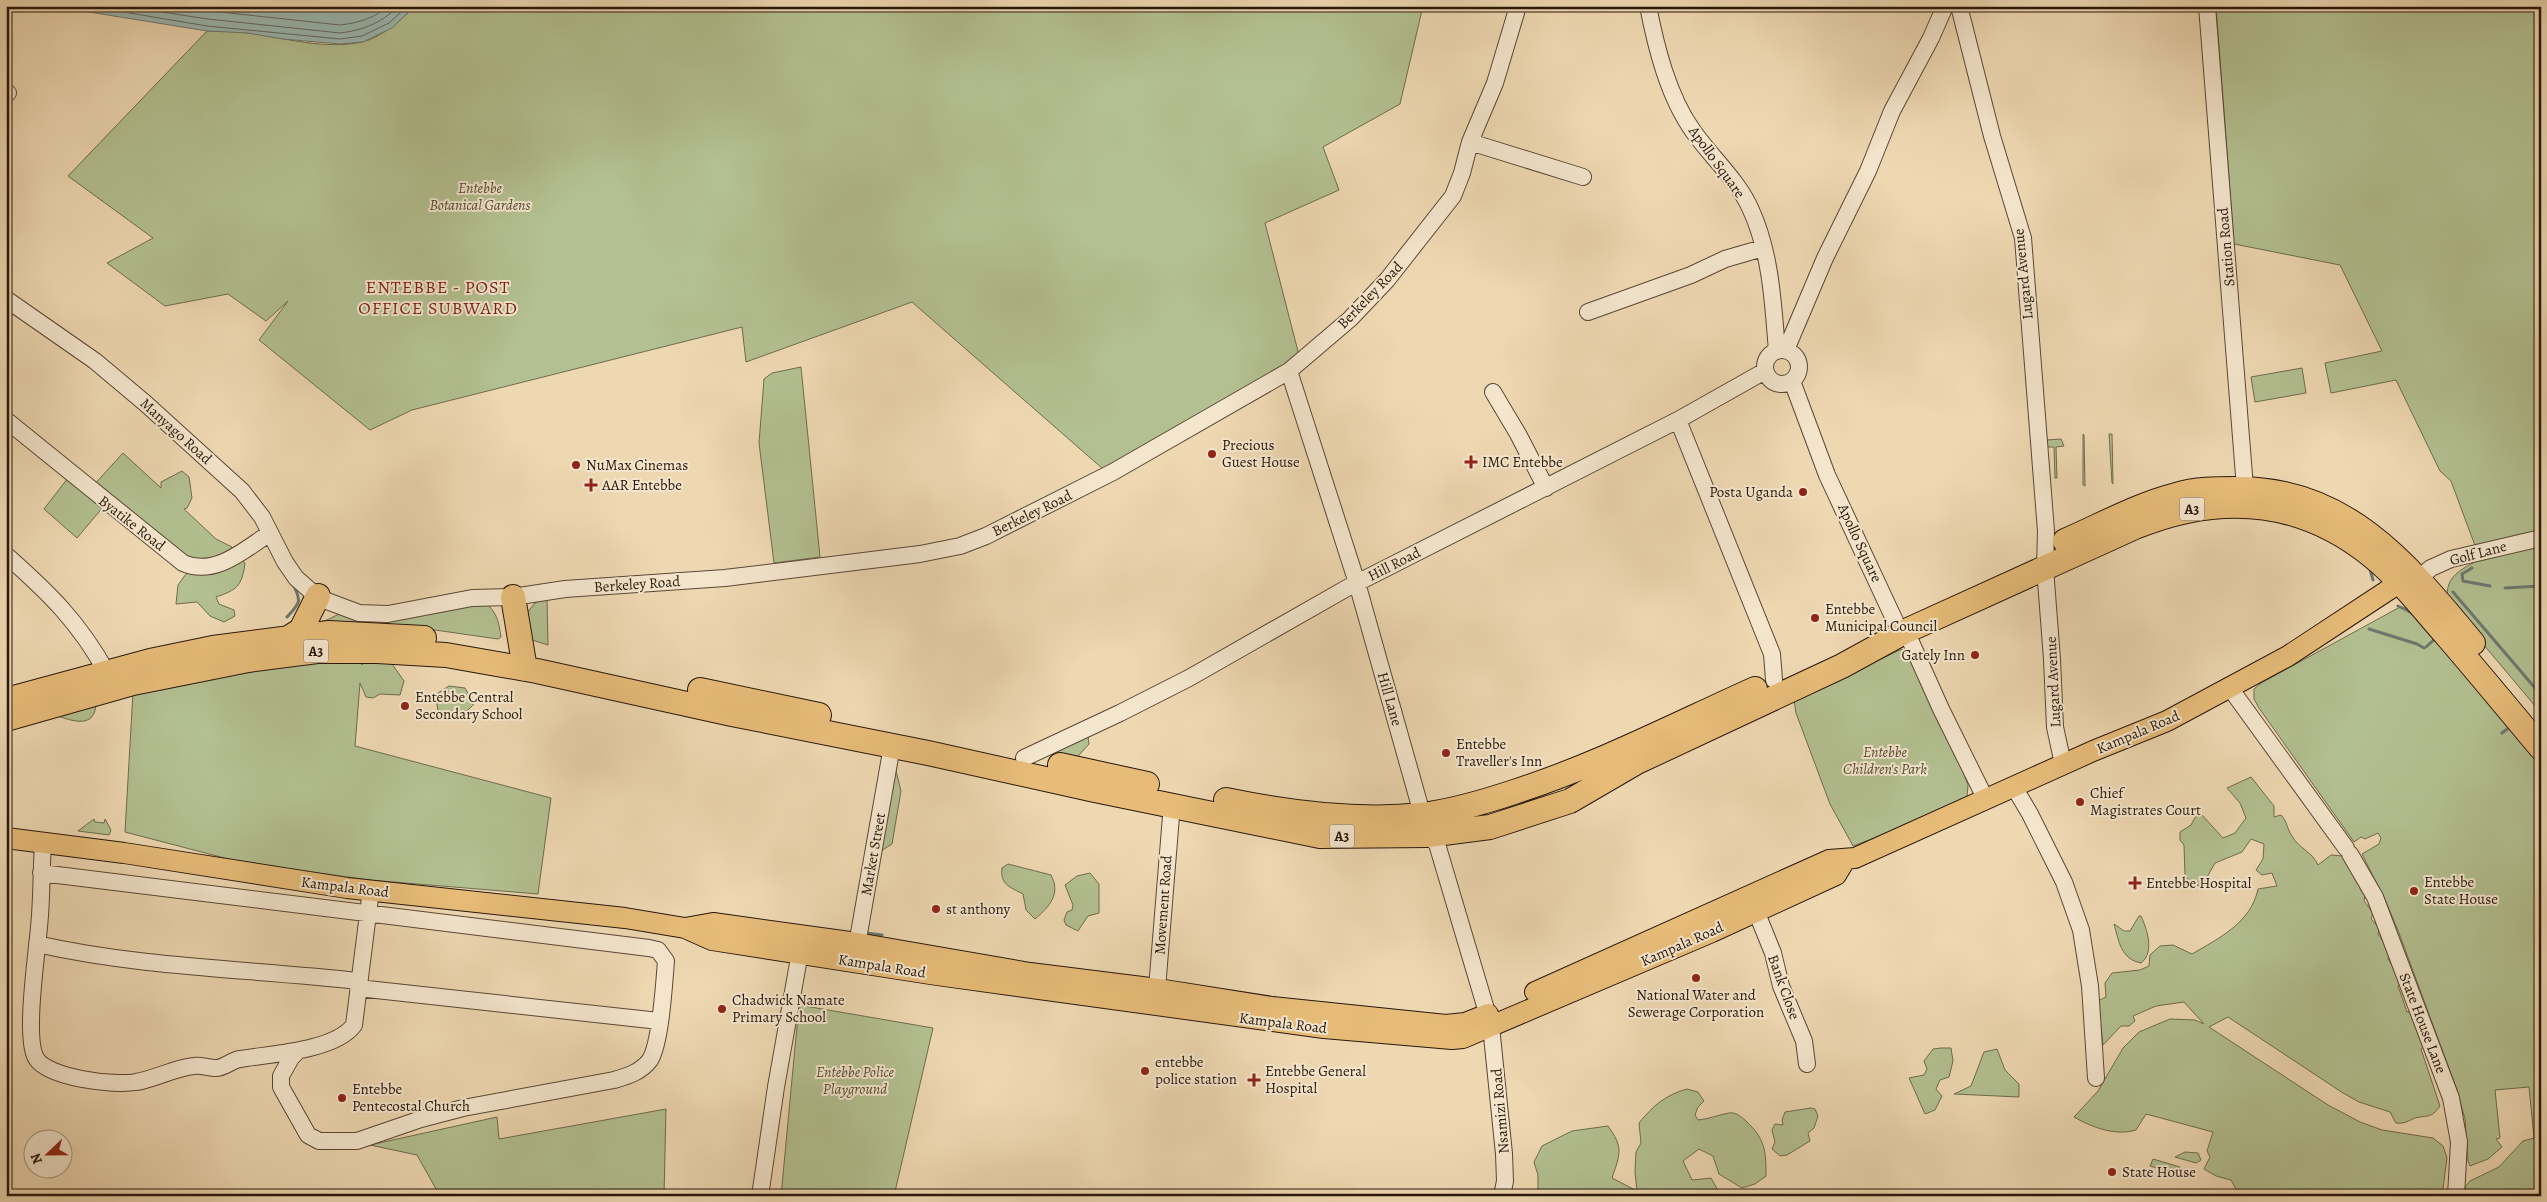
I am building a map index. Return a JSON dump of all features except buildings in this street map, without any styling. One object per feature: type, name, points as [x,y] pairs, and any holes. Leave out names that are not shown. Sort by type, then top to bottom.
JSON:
[{"type":"highway","name":"A3","points":[[108,681],[213,648],[290,637],[328,633],[380,634],[459,641],[524,661],[892,746],[1320,836],[1425,825],[1471,806],[1564,776],[1774,680],[1901,626],[2046,559],[2152,502],[2207,489],[2245,488],[2294,495],[2322,504],[2376,537],[2541,723]]},
{"type":"highway","name":"A3","points":[[2046,559],[2166,515],[2226,504],[2253,506],[2287,513],[2323,526],[2374,558],[2410,577],[2541,748]]},
{"type":"highway","points":[[290,637],[301,630],[315,594]]},
{"type":"highway","points":[[514,597],[524,661]]},
{"type":"highway","name":"A3","points":[[108,681],[317,651],[377,651],[524,661],[1024,758],[1250,805],[1425,825],[1490,827],[1570,801],[1637,762],[1842,666],[1901,626]]},
{"type":"highway","points":[[6,700],[108,681]]},
{"type":"highway","points":[[6,719],[108,681]]},
{"type":"main road","name":"Kampala Road","points":[[6,838],[124,853],[371,890],[625,918],[685,928],[712,940],[801,945],[1452,1039],[1463,1038],[1489,1020],[1829,860],[1855,858],[2063,764],[2167,721],[2288,656],[2410,577]]},
{"type":"main road","name":"Kampala Road","points":[[1489,1020],[1756,911],[1836,875],[1846,860]]},
{"type":"street","name":"Apollo Square","points":[[1648,6],[1667,77],[1691,129],[1737,186],[1751,210],[1769,262],[1782,350]]},
{"type":"street","points":[[1782,350],[1794,354],[1799,366],[1796,376],[1792,381],[1780,384],[1767,377],[1765,372],[1767,360],[1782,350],[1868,171],[1892,111],[1945,6]]},
{"type":"street","name":"Lugard Avenue","points":[[1959,6],[1992,136],[2023,238],[2046,559],[2054,727],[2063,764]]},
{"type":"street","name":"Station Road","points":[[2206,6],[2245,488]]},
{"type":"street","name":"Berkeley Road","points":[[315,594],[359,613],[388,614],[472,598],[514,597],[565,589],[725,578],[920,554],[960,546],[1018,522],[1113,472],[1289,371],[1350,319],[1387,280],[1430,228],[1453,196],[1462,173],[1470,142],[1496,83],[1520,7]]},
{"type":"street","points":[[1470,142],[1583,177]]},
{"type":"street","points":[[1588,312],[1691,275],[1726,259],[1763,248]]},
{"type":"street","name":"Manyago Road","points":[[6,299],[95,361],[145,403],[242,491],[262,517],[284,562],[296,578],[315,594]]},
{"type":"street","name":"Hill Lane","points":[[1289,371],[1357,583],[1425,825],[1437,844],[1489,1020]]},
{"type":"street","name":"Hill Road","points":[[1024,758],[1120,714],[1357,583],[1678,420],[1765,372]]},
{"type":"street","name":"Apollo Square","points":[[1792,381],[1827,475],[1986,800]]},
{"type":"street","points":[[1493,392],[1518,434],[1546,488]]},
{"type":"street","name":"Byatike Road","points":[[6,420],[183,564],[203,569],[217,565],[270,533]]},
{"type":"street","points":[[1678,420],[1772,654],[1774,680]]},
{"type":"street","name":"Golf Lane","points":[[2410,577],[2450,559],[2541,538]]},
{"type":"street","points":[[6,555],[49,593],[77,625],[89,641],[108,681]]},
{"type":"street","name":"State House Lane","points":[[2230,688],[2348,852],[2375,897],[2451,1098],[2459,1142],[2456,1196]]},
{"type":"street","name":"Market Street","points":[[856,953],[892,746]]},
{"type":"street","points":[[2014,787],[2030,814],[2064,882],[2081,930],[2090,986],[2096,1078]]},
{"type":"street","name":"Movement Road","points":[[1157,997],[1172,804]]},
{"type":"street","points":[[43,844],[37,944],[32,990],[32,1047],[39,1063],[48,1068],[63,1074],[108,1083],[134,1082],[194,1065],[218,1069],[238,1059],[260,1058],[298,1052],[340,1037],[350,1030],[354,1025],[371,890]]},
{"type":"street","points":[[41,873],[658,950],[666,961],[656,1045],[650,1059],[631,1075],[553,1093],[463,1108],[420,1118],[357,1141],[319,1141],[308,1135],[292,1104],[283,1092],[280,1082],[281,1076],[298,1052]]},
{"type":"street","name":"Bank Close","points":[[1756,911],[1773,953],[1782,986],[1804,1041],[1806,1064]]},
{"type":"street","points":[[37,944],[79,954],[140,962],[359,984],[659,1021]]},
{"type":"street","points":[[760,1196],[776,1087],[801,945]]},
{"type":"street","name":"Nsamizi Road","points":[[1489,1020],[1505,1191]]},
{"type":"street","points":[[260,1058],[281,1076]]},
{"type":"green space","name":"Entebbe Botanical Gardens","points":[[415,6],[1423,6],[1400,104],[1323,147],[1339,190],[1265,223],[1301,363],[1103,469],[912,302],[746,362],[742,327],[412,410],[370,430],[259,340],[288,301],[266,321],[228,294],[165,306],[107,263],[153,238],[68,176],[207,31],[243,32],[320,44],[348,44],[370,40],[391,27]]},
{"type":"green space","points":[[2216,6],[2541,6],[2541,713],[2447,601],[2447,592],[2452,579],[2461,570],[2480,559],[2451,481],[2440,471],[2396,380],[2331,393],[2325,363],[2382,351],[2340,265],[2234,244]]},
{"type":"green space","points":[[801,367],[820,557],[774,563],[759,443],[764,379],[772,373]]},
{"type":"green space","points":[[2302,368],[2306,393],[2255,402],[2251,377]]},
{"type":"green space","points":[[2109,434],[2112,434],[2113,484],[2112,483]]},
{"type":"green space","points":[[2084,435],[2085,486],[2083,485]]},
{"type":"green space","points":[[2061,439],[2064,446],[2056,447],[2057,478],[2055,478],[2054,447],[2045,447],[2046,440]]},
{"type":"green space","points":[[123,453],[161,488],[161,482],[182,471],[189,477],[192,498],[187,508],[184,509],[216,539],[232,547],[228,555],[214,559],[186,560],[92,487]]},
{"type":"green space","points":[[68,478],[104,506],[77,538],[44,509]]},
{"type":"green space","points":[[239,556],[245,563],[240,582],[234,589],[216,597],[219,604],[234,610],[235,616],[224,622],[210,616],[197,602],[176,604],[178,585],[186,574]]},
{"type":"green space","points":[[547,598],[548,645],[532,640],[526,614],[535,603]]},
{"type":"green space","points":[[488,605],[498,620],[501,637],[498,639],[428,629],[312,624],[339,614]]},
{"type":"green space","points":[[2400,607],[2416,617],[2435,638],[2509,726],[2505,731],[2510,728],[2541,764],[2541,1196],[2464,1196],[2466,1186],[2470,1181],[2499,1167],[2523,1141],[2534,1138],[2529,1087],[2495,1090],[2500,1138],[2496,1139],[2502,1147],[2488,1159],[2470,1166],[2465,1119],[2457,1090],[2399,933],[2362,854],[2379,844],[2381,838],[2378,833],[2365,839],[2361,837],[2354,842],[2254,699],[2254,689],[2261,683]]},
{"type":"green space","name":"Entebbe Children's Park","points":[[1902,649],[1909,657],[1962,769],[1968,785],[1967,798],[1955,808],[1853,846],[1830,804],[1796,713],[1794,700]]},
{"type":"green space","points":[[362,653],[362,665],[366,657],[390,661],[404,681],[400,695],[380,694],[373,698],[366,697],[360,683],[355,746],[551,798],[538,894],[369,880],[236,861],[125,832],[133,692],[233,671]]},
{"type":"green space","points":[[449,686],[465,688],[474,704],[468,710],[453,716],[438,710],[435,695]]},
{"type":"green space","points":[[96,702],[95,711],[88,720],[75,721],[55,715]]},
{"type":"green space","points":[[1088,736],[1089,744],[1071,764],[1056,760],[1055,753]]},
{"type":"green space","points":[[895,767],[901,791],[892,844],[881,851]]},
{"type":"green space","points":[[2251,777],[2274,806],[2274,817],[2281,815],[2295,840],[2313,857],[2318,865],[2331,855],[2354,857],[2363,878],[2360,889],[2365,895],[2364,901],[2373,913],[2371,919],[2380,929],[2378,934],[2389,949],[2388,959],[2402,980],[2398,986],[2407,1012],[2411,1011],[2426,1045],[2421,1049],[2440,1106],[2429,1116],[2415,1118],[2404,1123],[2396,1123],[2390,1112],[2359,1102],[2343,1093],[2228,1017],[2209,1027],[2328,1105],[2360,1122],[2382,1130],[2433,1138],[2443,1146],[2447,1158],[2442,1196],[2342,1196],[2327,1192],[2326,1196],[2248,1196],[2237,1191],[2231,1180],[2216,1176],[2204,1169],[2210,1157],[2207,1151],[2213,1132],[2146,1114],[2136,1130],[2128,1132],[2097,1128],[2074,1117],[2098,1091],[2123,1048],[2139,1032],[2170,1019],[2195,1020],[2204,1024],[2184,1002],[2156,1006],[2133,1016],[2135,1021],[2129,1026],[2121,1026],[2103,1045],[2098,1001],[2106,997],[2105,983],[2112,973],[2140,970],[2149,966],[2150,955],[2160,946],[2173,945],[2192,954],[2223,935],[2241,920],[2249,911],[2258,889],[2277,886],[2272,873],[2262,875],[2256,870],[2263,859],[2264,844],[2251,839],[2242,852],[2215,863],[2202,886],[2192,885],[2185,876],[2184,845],[2180,840],[2180,832],[2191,825],[2196,816],[2202,815],[2223,838],[2235,833],[2246,818],[2240,803],[2227,788]]},
{"type":"green space","points":[[94,819],[95,822],[104,823],[105,819],[111,830],[109,835],[78,831]]},
{"type":"green space","points":[[1008,864],[1051,875],[1055,888],[1054,894],[1049,904],[1035,919],[1026,910],[1023,894],[1004,882],[1002,868]]},
{"type":"green space","points":[[1090,873],[1099,884],[1099,913],[1088,916],[1078,931],[1066,925],[1064,920],[1067,912],[1072,910],[1073,905],[1065,885],[1077,876]]},
{"type":"green space","points":[[2139,916],[2141,916],[2143,921],[2149,947],[2148,953],[2141,963],[2134,961],[2125,954],[2119,943],[2114,924],[2124,931],[2130,931]]},
{"type":"green space","name":"Entebbe Police Playground","points":[[799,1005],[933,1028],[894,1196],[781,1196]]},
{"type":"green space","points":[[1951,1048],[1953,1061],[1949,1077],[1940,1080],[1936,1089],[1942,1096],[1935,1110],[1925,1114],[1909,1078],[1924,1075],[1927,1069],[1924,1061],[1933,1049]]},
{"type":"green space","points":[[1997,1049],[2005,1070],[2019,1084],[2019,1097],[1954,1094],[1971,1086],[1984,1052]]},
{"type":"green space","points":[[1687,1089],[1698,1092],[1704,1101],[1698,1107],[1695,1115],[1698,1120],[1734,1113],[1752,1127],[1761,1139],[1765,1152],[1766,1176],[1755,1184],[1742,1188],[1719,1174],[1713,1156],[1699,1149],[1683,1161],[1692,1180],[1711,1178],[1720,1194],[1719,1196],[1538,1196],[1538,1175],[1534,1162],[1542,1146],[1572,1131],[1608,1126],[1617,1140],[1619,1151],[1612,1178],[1637,1191],[1635,1172],[1636,1152],[1641,1143],[1639,1123],[1660,1102],[1672,1094]]},
{"type":"green space","points":[[666,1109],[664,1196],[440,1196],[417,1155],[370,1145],[497,1117],[499,1139]]},
{"type":"green space","points":[[1815,1109],[1818,1116],[1814,1128],[1808,1133],[1810,1141],[1787,1155],[1780,1156],[1772,1149],[1775,1142],[1772,1130],[1775,1124],[1783,1125],[1782,1120],[1785,1112]]},
{"type":"green space","points":[[2185,1152],[2198,1153],[2201,1160],[2196,1163],[2175,1157]]},
{"type":"green space","points":[[2153,1159],[2180,1167],[2178,1174],[2150,1166]]},
{"type":"water","points":[[52,6],[415,6],[392,28],[363,42],[340,44],[283,39],[248,33],[207,31]]},
{"type":"waterway","points":[[2472,568],[2462,574],[2463,581],[2490,586]]},
{"type":"waterway","points":[[2370,569],[2373,580]]},
{"type":"waterway","points":[[287,617],[298,602],[298,595],[293,584]]},
{"type":"waterway","points":[[2505,588],[2541,586]]},
{"type":"waterway","points":[[2453,592],[2541,695]]},
{"type":"waterway","points":[[2398,606],[2411,612]]},
{"type":"waterway","points":[[2369,629],[2424,648]]},
{"type":"waterway","points":[[2426,647],[2436,638]]},
{"type":"waterway","points":[[2502,733],[2510,727]]},
{"type":"waterway","points":[[2535,757],[2541,763]]},
{"type":"waterway","points":[[866,933],[882,935]]},
{"type":"place","name":"Precious Guest House","points":[[1212,454]]},
{"type":"place","name":"IMC Entebbe","points":[[1471,462]]},
{"type":"place","name":"NuMax Cinemas","points":[[576,465]]},
{"type":"place","name":"AAR Entebbe","points":[[591,485]]},
{"type":"place","name":"Posta Uganda","points":[[1803,492]]},
{"type":"place","name":"Entebbe Municipal Council","points":[[1815,618]]},
{"type":"place","name":"Gately Inn","points":[[1975,655]]},
{"type":"place","name":"Entebbe Central Secondary School","points":[[405,706]]},
{"type":"place","name":"Entebbe Traveller's Inn","points":[[1446,753]]},
{"type":"place","name":"Chief Magistrates Court","points":[[2080,802]]},
{"type":"place","name":"Entebbe Hospital","points":[[2135,883]]},
{"type":"place","name":"Entebbe State House","points":[[2414,891]]},
{"type":"place","name":"st anthony","points":[[936,909]]},
{"type":"place","name":"National Water and Sewerage Corporation","points":[[1696,978]]},
{"type":"place","name":"Chadwick Namate Primary School","points":[[722,1009]]},
{"type":"place","name":"entebbe police station","points":[[1145,1071]]},
{"type":"place","name":"Entebbe General Hospital","points":[[1254,1080]]},
{"type":"place","name":"Entebbe Pentecostal Church","points":[[342,1098]]},
{"type":"place","name":"State House","points":[[2112,1172]]},
{"type":"district","name":"ENTEBBE - POST OFFICE SUBWARD","points":[[438,297]]}]
